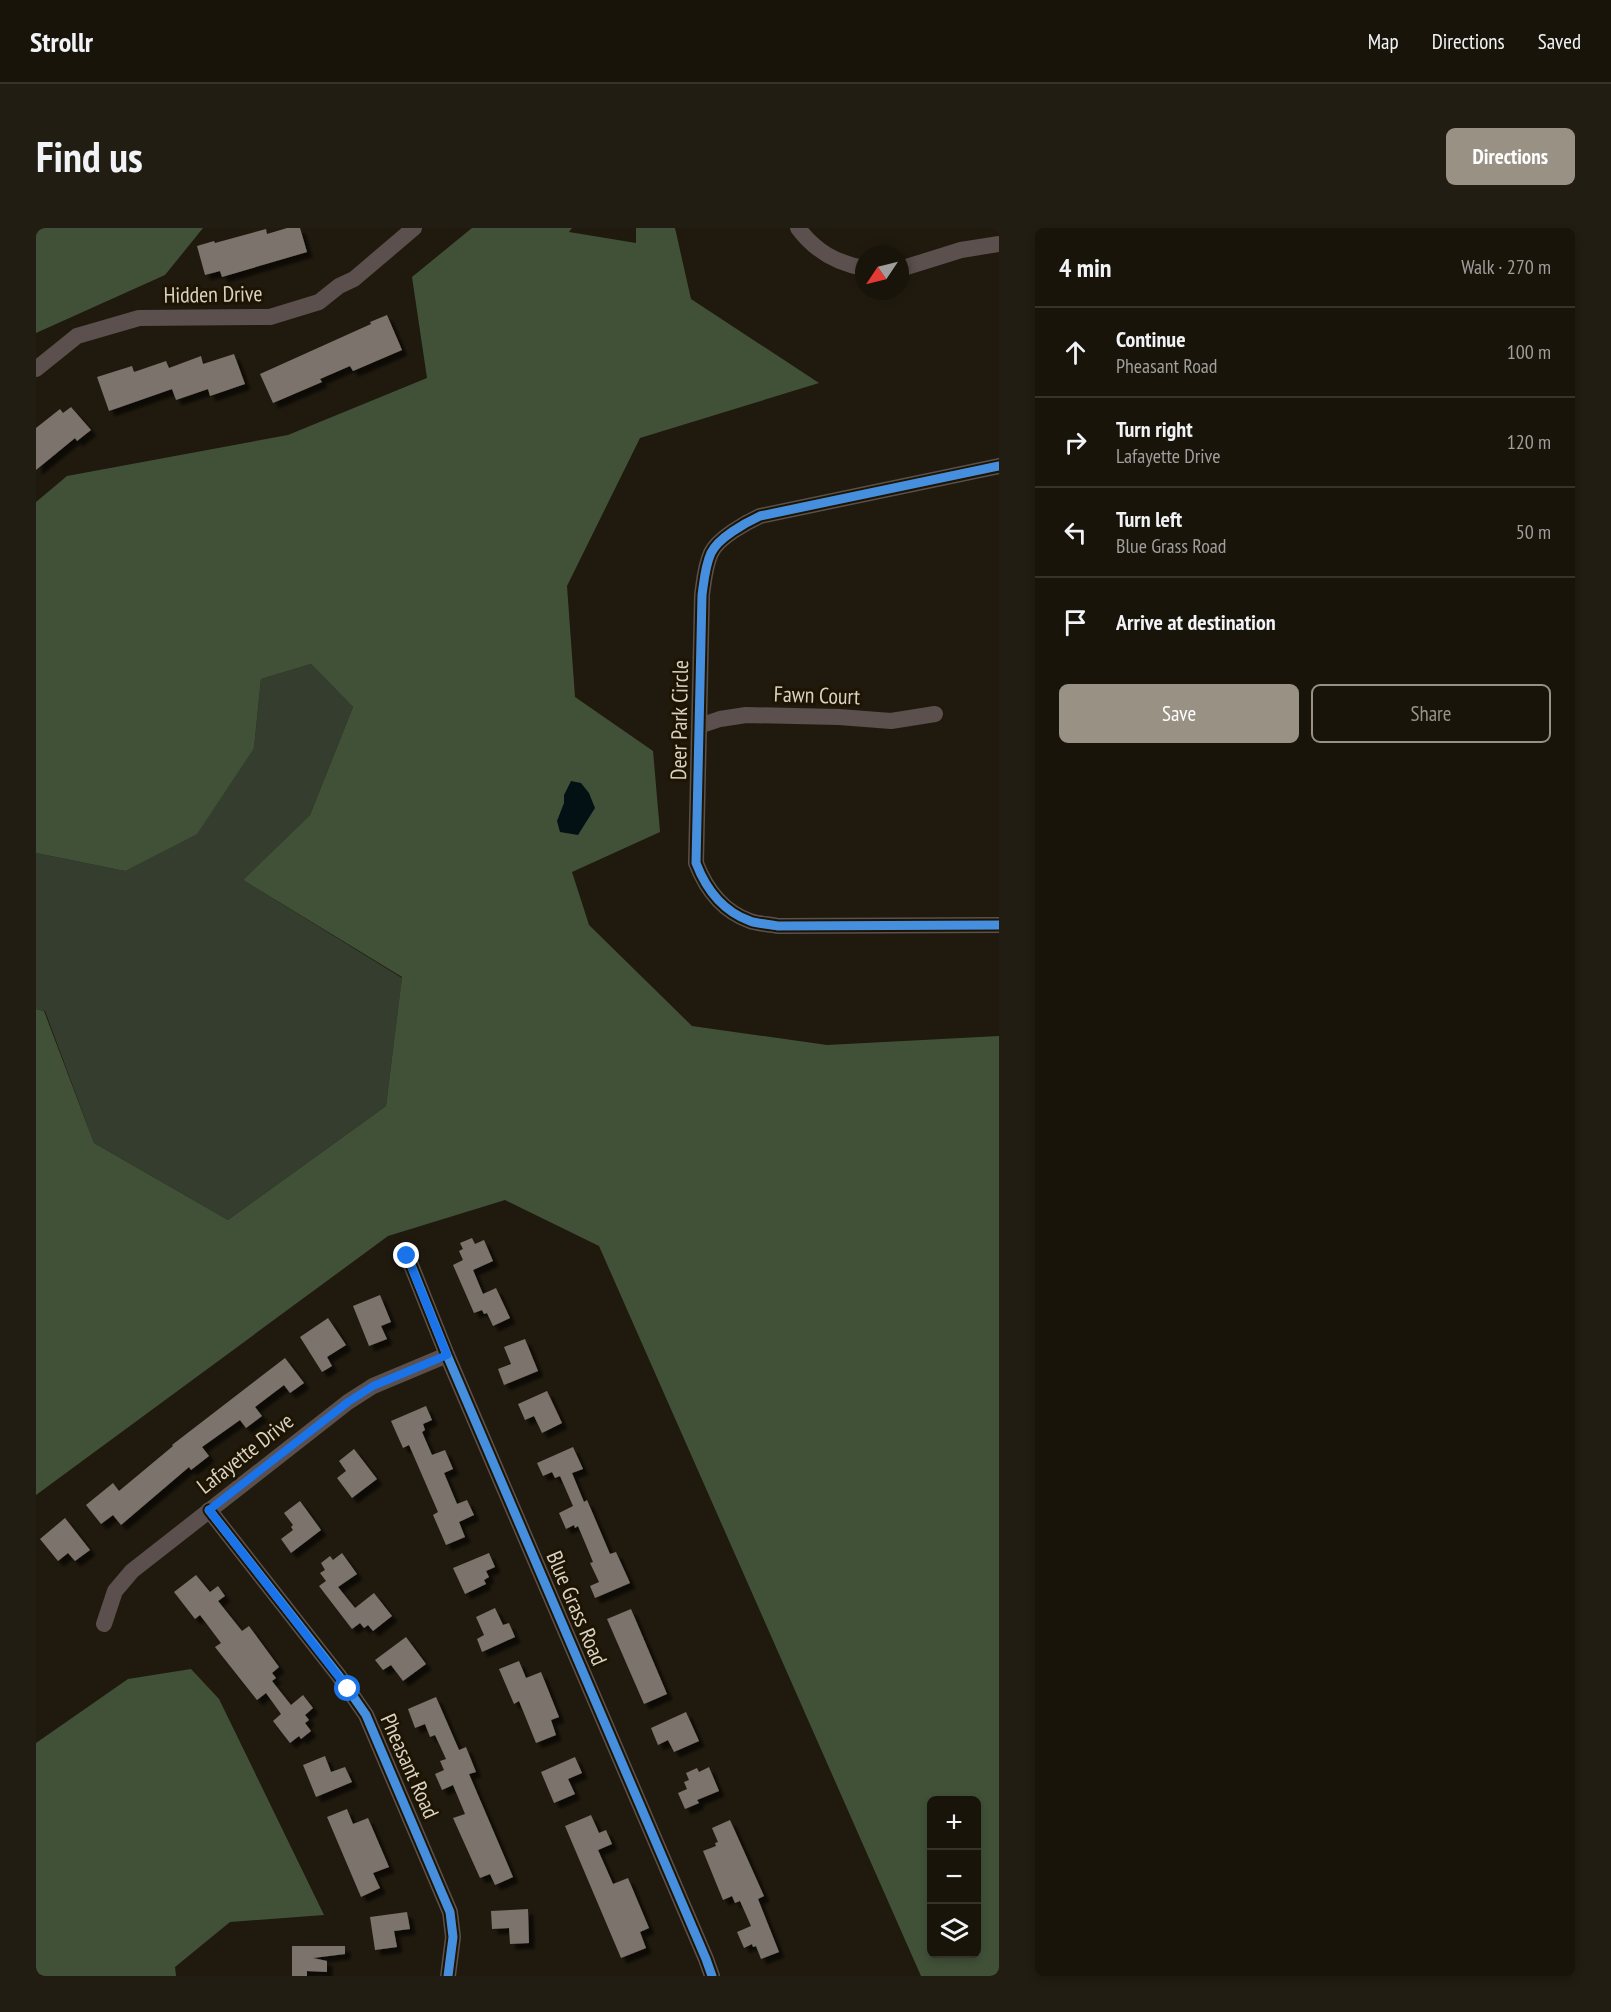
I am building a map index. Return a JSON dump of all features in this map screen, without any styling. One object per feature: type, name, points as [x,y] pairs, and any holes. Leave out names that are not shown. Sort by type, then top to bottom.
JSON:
[{"type":"street","name":"Hidden Drive","points":[[36,369],[77,336],[139,318],[270,317],[319,302],[339,286],[354,279],[414,228]]},
{"type":"street","points":[[798,228],[808,242],[825,255],[840,263],[855,266]]},
{"type":"street","points":[[909,266],[961,250],[999,244]]},
{"type":"street","name":"Deer Park Circle","points":[[999,466],[760,516],[746,522],[711,552],[705,571],[702,596],[696,862],[703,882],[724,906],[750,921],[778,926],[999,925]]},
{"type":"street","name":"Fawn Court","points":[[699,726],[720,719],[746,715],[839,717],[891,721],[935,714]]},
{"type":"street","name":"Blue Grass Road","points":[[407,1256],[712,1976]]},
{"type":"street","name":"Lafayette Drive","points":[[104,1624],[109,1604],[123,1580],[209,1510],[348,1402],[373,1386],[447,1355]]},
{"type":"street","name":"Pheasant Road","points":[[209,1510],[339,1676],[372,1725],[450,1912],[453,1937],[448,1976]]},
{"type":"green space","points":[[36,228],[203,228],[165,275],[36,333]]},
{"type":"green space","points":[[472,228],[572,228],[569,232],[636,243],[636,228],[675,228],[691,299],[819,383],[640,438],[567,586],[575,697],[653,751],[660,832],[572,872],[589,925],[692,1026],[827,1045],[999,1036],[999,1976],[921,1976],[599,1246],[505,1200],[388,1236],[36,1495],[36,1009],[44,1011],[94,1143],[228,1220],[386,1106],[402,977],[243,880],[310,815],[353,707],[311,664],[261,679],[254,748],[197,834],[125,871],[36,853],[36,502],[67,476],[288,435],[427,378],[412,277]]},
{"type":"green space","points":[[311,664],[353,707],[310,815],[243,880],[402,978],[386,1106],[228,1220],[94,1143],[45,1011],[36,1009],[36,853],[125,871],[254,748],[261,679]]},
{"type":"green space","points":[[191,1669],[219,1699],[324,1915],[230,1922],[175,1967],[176,1976],[36,1976],[36,1743],[128,1679]]},
{"type":"shaded area","points":[[571,781],[581,783],[589,793],[595,808],[578,835],[560,832],[557,821],[564,803],[564,795]]},
{"type":"building","points":[[287,228],[300,228],[307,252],[222,277],[220,271],[205,275],[197,246],[266,229],[267,234]]},
{"type":"building","points":[[387,315],[402,350],[353,371],[350,366],[320,379],[322,382],[273,403],[260,374]]},
{"type":"building","points":[[234,354],[245,384],[210,396],[208,389],[176,400],[172,389],[109,411],[97,377],[132,366],[134,372],[166,361],[169,368],[201,356],[203,364]]},
{"type":"building","points":[[71,407],[91,430],[77,441],[75,438],[36,470],[36,428],[60,409],[63,413]]},
{"type":"building","points":[[472,1238],[475,1244],[484,1240],[493,1261],[473,1270],[483,1294],[496,1288],[510,1318],[493,1326],[487,1313],[484,1314],[482,1310],[474,1313],[453,1265],[463,1260],[459,1251],[463,1249],[460,1243]]},
{"type":"building","points":[[380,1295],[391,1322],[381,1326],[387,1339],[369,1346],[353,1306]]},
{"type":"building","points":[[328,1318],[346,1345],[327,1357],[332,1366],[322,1372],[300,1337]]},
{"type":"building","points":[[525,1339],[538,1371],[504,1385],[498,1369],[511,1364],[504,1347]]},
{"type":"building","points":[[285,1358],[304,1383],[290,1393],[284,1385],[255,1407],[262,1416],[246,1428],[240,1420],[202,1447],[209,1456],[191,1470],[189,1467],[121,1525],[113,1515],[101,1524],[86,1505],[113,1483],[119,1491],[172,1445]]},
{"type":"building","points":[[547,1391],[562,1423],[542,1433],[534,1416],[525,1420],[518,1404]]},
{"type":"building","points":[[426,1406],[432,1420],[423,1424],[425,1430],[422,1432],[432,1455],[445,1450],[453,1469],[444,1473],[457,1504],[467,1500],[474,1515],[459,1522],[465,1537],[446,1545],[433,1515],[438,1512],[409,1445],[403,1448],[391,1421]]},
{"type":"building","points":[[573,1447],[583,1469],[572,1473],[584,1502],[587,1500],[610,1554],[616,1552],[630,1583],[595,1598],[590,1586],[599,1582],[578,1526],[575,1528],[574,1525],[566,1529],[559,1513],[573,1506],[560,1476],[555,1478],[552,1472],[543,1476],[537,1463]]},
{"type":"building","points":[[354,1449],[377,1479],[352,1498],[337,1478],[346,1471],[339,1461]]},
{"type":"building","points":[[300,1501],[321,1530],[291,1553],[281,1539],[293,1530],[291,1527],[293,1525],[284,1513]]},
{"type":"building","points":[[65,1518],[90,1550],[75,1561],[68,1553],[58,1561],[40,1539]]},
{"type":"building","points":[[342,1553],[357,1574],[338,1587],[355,1608],[374,1593],[392,1616],[373,1631],[368,1625],[364,1628],[360,1623],[352,1629],[319,1586],[326,1581],[320,1573],[325,1570],[321,1563],[330,1556],[333,1560]]},
{"type":"building","points":[[489,1553],[495,1567],[486,1571],[489,1577],[484,1580],[486,1584],[465,1594],[453,1568]]},
{"type":"building","points":[[196,1575],[210,1592],[218,1586],[225,1596],[218,1601],[242,1631],[249,1626],[279,1667],[272,1673],[276,1678],[272,1681],[291,1705],[303,1695],[313,1708],[305,1715],[309,1720],[305,1723],[311,1731],[301,1739],[299,1736],[290,1743],[273,1721],[281,1714],[266,1693],[257,1700],[215,1647],[221,1643],[200,1615],[195,1619],[174,1592]]},
{"type":"building","points":[[495,1608],[503,1625],[509,1623],[515,1637],[482,1652],[477,1639],[484,1635],[476,1617]]},
{"type":"building","points":[[631,1609],[667,1694],[644,1704],[607,1619]]},
{"type":"building","points":[[406,1637],[426,1664],[403,1681],[391,1665],[383,1670],[375,1660]]},
{"type":"building","points":[[519,1661],[526,1678],[541,1672],[559,1717],[551,1720],[556,1735],[536,1743],[519,1701],[514,1704],[499,1669]]},
{"type":"building","points":[[436,1697],[459,1750],[466,1747],[476,1772],[469,1774],[513,1877],[495,1885],[490,1874],[480,1878],[453,1818],[465,1814],[453,1785],[442,1790],[435,1774],[444,1770],[440,1761],[446,1759],[435,1735],[430,1737],[425,1724],[415,1728],[408,1709]]},
{"type":"building","points":[[686,1712],[699,1741],[674,1752],[668,1740],[658,1745],[651,1728]]},
{"type":"building","points":[[325,1756],[331,1772],[345,1767],[352,1782],[316,1797],[303,1765]]},
{"type":"building","points":[[575,1757],[582,1773],[568,1779],[575,1794],[554,1803],[541,1772]]},
{"type":"building","points":[[709,1767],[719,1791],[697,1800],[699,1803],[685,1809],[678,1793],[687,1789],[684,1782],[689,1780],[686,1773],[697,1768],[699,1772]]},
{"type":"building","points":[[347,1809],[353,1824],[368,1818],[389,1867],[373,1873],[380,1888],[361,1897],[327,1817]]},
{"type":"building","points":[[591,1815],[599,1833],[606,1830],[612,1844],[598,1850],[613,1884],[628,1878],[649,1928],[640,1932],[646,1948],[621,1958],[565,1826]]},
{"type":"building","points":[[730,1820],[764,1896],[758,1899],[779,1952],[761,1959],[756,1946],[753,1947],[752,1944],[744,1948],[737,1932],[751,1926],[740,1901],[735,1903],[732,1896],[723,1900],[703,1851],[716,1846],[715,1843],[718,1842],[712,1828]]},
{"type":"building","points":[[528,1909],[529,1943],[510,1944],[509,1928],[492,1929],[491,1911]]},
{"type":"building","points":[[407,1912],[410,1929],[394,1931],[397,1947],[375,1950],[370,1917]]},
{"type":"building","points":[[292,1946],[345,1946],[345,1954],[313,1958],[327,1961],[327,1972],[307,1971],[307,1976],[292,1976]]},
{"type":"cycle path","points":[[999,466],[760,516],[732,532],[714,547],[707,563],[702,595],[696,863],[716,898],[740,917],[756,923],[778,926],[999,925]]},
{"type":"cycle path","points":[[407,1255],[447,1355],[712,1976]]},
{"type":"cycle path","points":[[209,1510],[339,1676],[366,1715],[450,1912],[453,1937],[448,1976]]},
{"type":"route","points":[[348,1689],[209,1510],[348,1402],[373,1386],[447,1355],[407,1256]]}]
